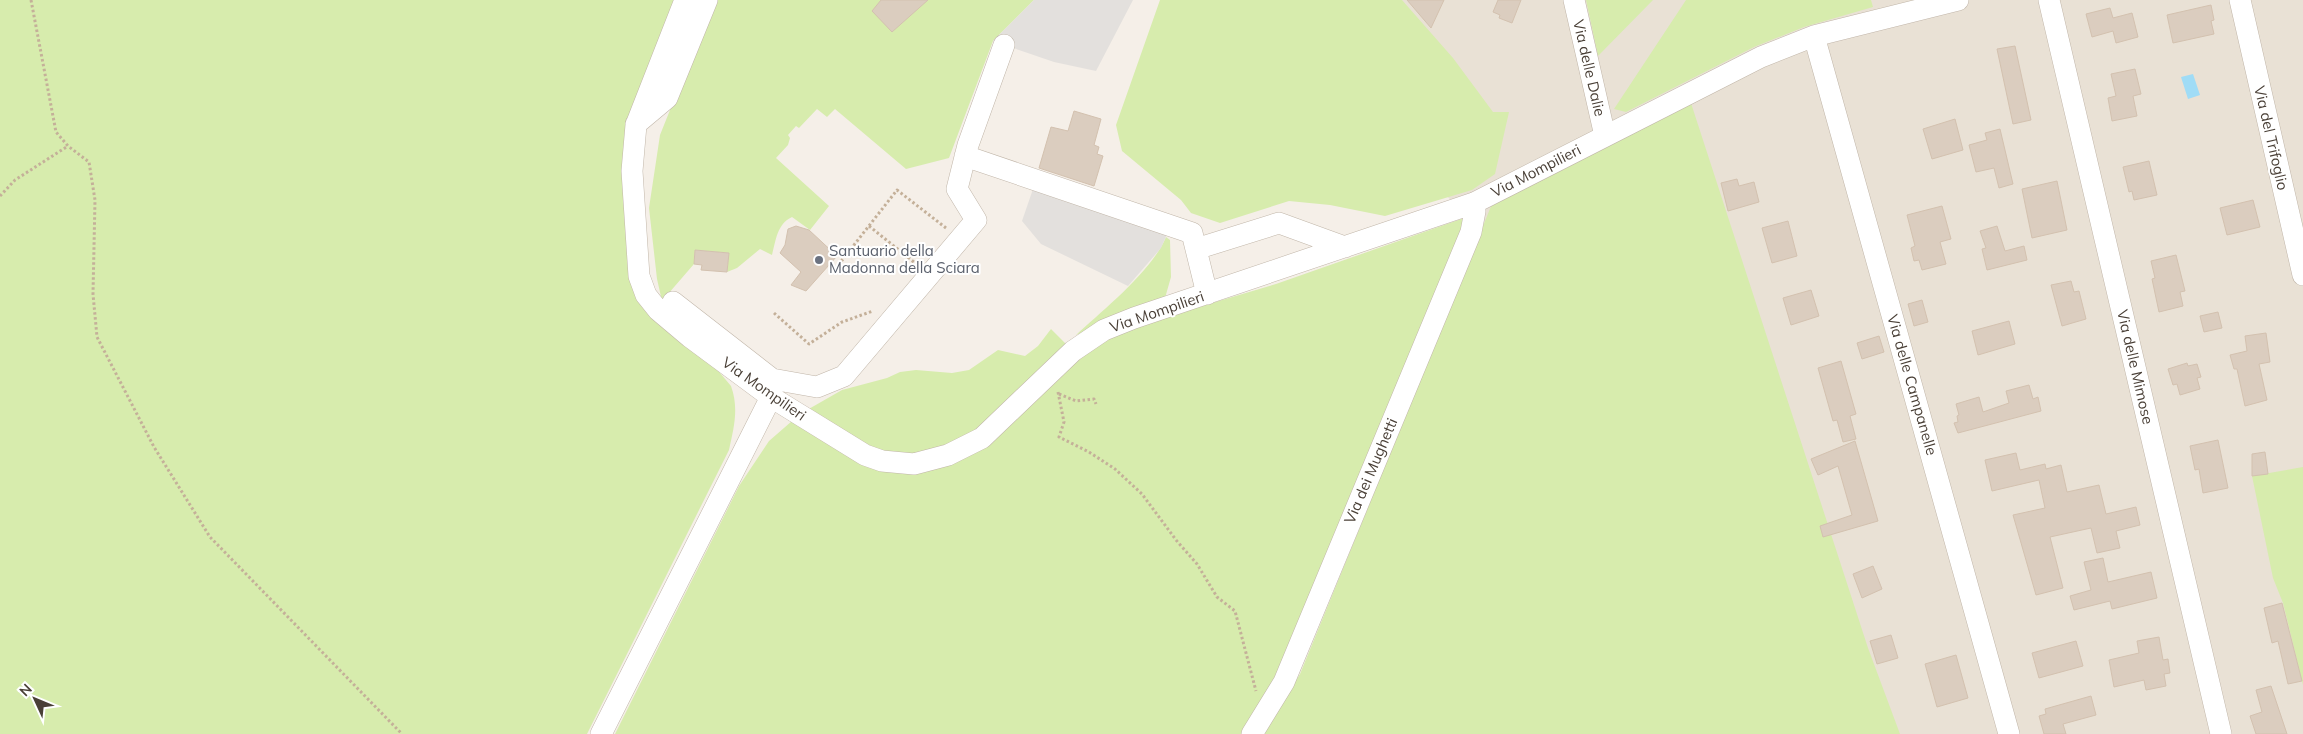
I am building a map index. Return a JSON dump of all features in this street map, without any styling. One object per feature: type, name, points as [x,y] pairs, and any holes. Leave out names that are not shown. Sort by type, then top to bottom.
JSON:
[{"type":"street","name":"Via Mompilieri","points":[[685,0],[636,125],[632,171],[639,276],[646,295],[658,310],[690,337],[771,396],[865,455],[882,462],[914,464],[948,456],[982,438],[1059,364],[1086,341],[1104,330],[1134,318],[1474,203],[1761,57],[1814,36],[1958,0]]},
{"type":"street","points":[[636,125],[666,98],[707,0]]},
{"type":"street","name":"Via delle Dalie","points":[[1574,0],[1605,136]]},
{"type":"street","name":"Via delle Mimose","points":[[2049,0],[2220,734]]},
{"type":"street","name":"Via del Trifoglio","points":[[2240,0],[2303,275]]},
{"type":"street","name":"Via delle Campanelle","points":[[1814,36],[2009,734]]},
{"type":"street","points":[[673,302],[772,378],[817,387],[844,376],[976,220],[957,189],[965,156],[1004,45]]},
{"type":"street","points":[[965,156],[1192,233],[1207,294]]},
{"type":"street","name":"Via dei Mughetti","points":[[1257,727],[1284,682],[1471,232],[1475,211],[1474,203]]},
{"type":"street","points":[[1196,249],[1279,223],[1345,247]]},
{"type":"street","points":[[601,734],[771,396]]},
{"type":"path","points":[[31,0],[56,132],[68,146],[88,162],[95,200],[93,294],[97,337],[154,447],[210,537],[402,734]]},
{"type":"path","points":[[0,196],[15,180],[68,146]]},
{"type":"path","points":[[831,264],[836,268],[898,190],[930,216]]},
{"type":"path","points":[[869,226],[902,252]]},
{"type":"path","points":[[774,313],[809,344],[842,322],[876,310]]},
{"type":"path","points":[[1059,364],[1057,391],[1064,422],[1059,438],[1089,452],[1114,469],[1142,494],[1176,540],[1197,564],[1216,597],[1235,611],[1253,671],[1257,727]]},
{"type":"path","points":[[1057,391],[1060,396],[1076,401],[1094,399],[1096,404]]},
{"type":"shaded area","points":[[1034,0],[1133,0],[1096,71],[1054,62],[993,41]]},
{"type":"shaded area","points":[[1218,0],[2303,0],[2303,734],[1811,734],[1683,399]]},
{"type":"shaded area","points":[[1033,189],[1168,232],[1161,248],[1128,286],[1041,244],[1022,221]]},
{"type":"green space","points":[[0,0],[675,0],[636,98],[631,267],[731,386],[735,402],[734,425],[729,450],[587,734],[0,734]]},
{"type":"green space","points":[[714,0],[1034,0],[993,41],[949,158],[906,169],[835,109],[827,117],[817,109],[799,128],[796,126],[788,135],[790,138],[788,145],[776,158],[829,206],[810,230],[792,217],[780,228],[772,255],[760,249],[737,268],[727,272],[729,253],[695,250],[694,264],[662,301],[657,279],[649,208],[660,135]]},
{"type":"green space","points":[[1160,0],[1402,0],[1453,58],[1493,112],[1509,112],[1495,174],[1472,190],[1385,216],[1330,205],[1289,201],[1220,223],[1191,213],[1181,200],[1122,151],[1116,125]]},
{"type":"green space","points":[[1586,0],[1653,0],[1598,56]]},
{"type":"green space","points":[[1686,0],[1871,0],[1873,7],[1804,27],[1754,47],[1626,112],[1614,109]]},
{"type":"green space","points":[[1690,100],[1868,648],[1900,734],[1262,734],[1300,674],[1494,199]]},
{"type":"green space","points":[[1464,218],[1464,231],[1275,681],[1246,734],[615,734],[739,486],[769,441],[792,421],[926,472],[1086,350],[1141,324],[1276,284]]},
{"type":"green space","points":[[1166,237],[1170,240],[1171,277],[1165,298],[1076,335],[1113,302],[1150,263]]},
{"type":"green space","points":[[1051,329],[1066,344],[997,412],[967,438],[917,456],[876,452],[807,410],[842,390],[887,378],[900,372],[916,370],[952,373],[969,370],[998,350],[1025,356],[1038,346]]},
{"type":"green space","points":[[2303,467],[2303,685],[2283,603],[2273,578],[2252,476]]},
{"type":"water","points":[[2193,74],[2200,95],[2188,99],[2181,77]]},
{"type":"building","points":[[881,0],[928,0],[892,32],[872,11]]},
{"type":"building","points":[[1407,0],[1444,0],[1431,28]]},
{"type":"building","points":[[1498,0],[1521,0],[1512,23],[1499,18],[1500,15],[1493,12]]},
{"type":"building","points":[[2211,5],[2214,20],[2211,21],[2214,34],[2173,43],[2167,15]]},
{"type":"building","points":[[2110,8],[2113,18],[2132,13],[2138,37],[2116,43],[2113,31],[2092,37],[2086,14]]},
{"type":"building","points":[[2015,46],[2031,120],[2013,124],[1997,49]]},
{"type":"building","points":[[2135,69],[2141,94],[2133,96],[2137,116],[2112,121],[2108,98],[2116,96],[2111,74]]},
{"type":"building","points":[[1074,111],[1101,119],[1094,145],[1099,147],[1097,154],[1103,156],[1094,186],[1039,168],[1051,127],[1068,131]]},
{"type":"building","points":[[1955,119],[1963,150],[1932,159],[1923,129]]},
{"type":"building","points":[[2000,129],[2013,184],[1999,188],[1994,168],[1976,172],[1969,145],[1987,140],[1985,133]]},
{"type":"building","points":[[2149,161],[2157,195],[2134,200],[2132,191],[2129,192],[2123,167]]},
{"type":"building","points":[[1737,179],[1739,186],[1754,182],[1759,202],[1728,211],[1721,183]]},
{"type":"building","points":[[2057,181],[2067,230],[2032,238],[2022,189]]},
{"type":"building","points":[[2253,200],[2260,227],[2227,235],[2220,208]]},
{"type":"building","points":[[1942,206],[1951,239],[1940,242],[1946,264],[1922,270],[1919,260],[1914,261],[1911,248],[1915,246],[1907,215]]},
{"type":"building","points":[[1788,221],[1797,256],[1772,263],[1762,228]]},
{"type":"building","name":"Santuario della Madonna della Sciara","points":[[796,226],[809,230],[837,256],[806,291],[791,285],[801,272],[780,253],[785,245],[788,229]]},
{"type":"building","points":[[1997,226],[2005,251],[2024,246],[2027,260],[1987,270],[1982,249],[1986,248],[1980,231]]},
{"type":"building","points":[[695,250],[729,253],[727,272],[701,270],[702,265],[694,264]]},
{"type":"building","points":[[2176,255],[2185,291],[2180,292],[2183,306],[2159,312],[2152,279],[2155,278],[2151,261]]},
{"type":"building","points":[[2071,281],[2074,292],[2079,291],[2086,319],[2062,326],[2051,285]]},
{"type":"building","points":[[1811,290],[1819,316],[1791,325],[1783,298]]},
{"type":"building","points":[[1922,300],[1928,322],[1914,326],[1908,304]]},
{"type":"building","points":[[2218,312],[2222,328],[2204,332],[2200,316]]},
{"type":"building","points":[[2009,321],[2015,344],[1978,355],[1972,331]]},
{"type":"building","points":[[2266,333],[2270,362],[2259,364],[2267,400],[2245,406],[2237,369],[2234,369],[2230,355],[2247,351],[2245,336]]},
{"type":"building","points":[[1879,336],[1884,352],[1862,359],[1857,343]]},
{"type":"building","points":[[1841,361],[1856,414],[1850,416],[1856,439],[1843,442],[1837,420],[1833,421],[1818,368]]},
{"type":"building","points":[[2187,363],[2188,366],[2197,364],[2201,377],[2197,378],[2200,389],[2180,395],[2177,384],[2173,385],[2168,369]]},
{"type":"building","points":[[2029,385],[2033,399],[2038,397],[2041,411],[1958,433],[1954,423],[1958,422],[1957,416],[1959,415],[1956,404],[1979,397],[1983,412],[2009,403],[2006,391]]},
{"type":"building","points":[[2218,440],[2228,488],[2203,493],[2199,469],[2195,470],[2190,446]]},
{"type":"building","points":[[1855,441],[1878,521],[1823,537],[1820,526],[1852,515],[1838,466],[1818,475],[1811,459]]},
{"type":"building","points":[[2265,452],[2268,474],[2252,476],[2252,454]]},
{"type":"building","points":[[2016,453],[2020,470],[2045,464],[2046,469],[2061,465],[2067,492],[2099,485],[2106,514],[2136,507],[2140,525],[2116,531],[2120,548],[2097,553],[2091,528],[2050,537],[2063,588],[2036,595],[2013,515],[2045,508],[2039,480],[1992,491],[1985,460]]},
{"type":"building","points":[[2103,558],[2108,582],[2151,572],[2157,598],[2112,609],[2110,601],[2074,610],[2070,596],[2091,590],[2084,562]]},
{"type":"building","points":[[1873,566],[1882,589],[1862,598],[1853,574]]},
{"type":"building","points":[[2282,603],[2302,681],[2288,684],[2278,641],[2272,643],[2264,608]]},
{"type":"building","points":[[1891,635],[1898,658],[1877,664],[1870,641]]},
{"type":"building","points":[[2159,637],[2163,660],[2168,659],[2170,673],[2164,674],[2166,686],[2146,690],[2144,680],[2114,687],[2109,660],[2139,653],[2137,641]]},
{"type":"building","points":[[2076,641],[2083,666],[2039,678],[2032,653]]},
{"type":"building","points":[[1956,655],[1968,698],[1937,707],[1925,664]]},
{"type":"building","points":[[2271,686],[2287,734],[2256,734],[2250,716],[2262,712],[2256,690]]},
{"type":"building","points":[[2091,696],[2096,715],[2063,724],[2066,734],[2044,734],[2039,716],[2046,714],[2045,709]]},
{"type":"place","name":"Santuario della Madonna della Sciara","points":[[819,260]]}]
